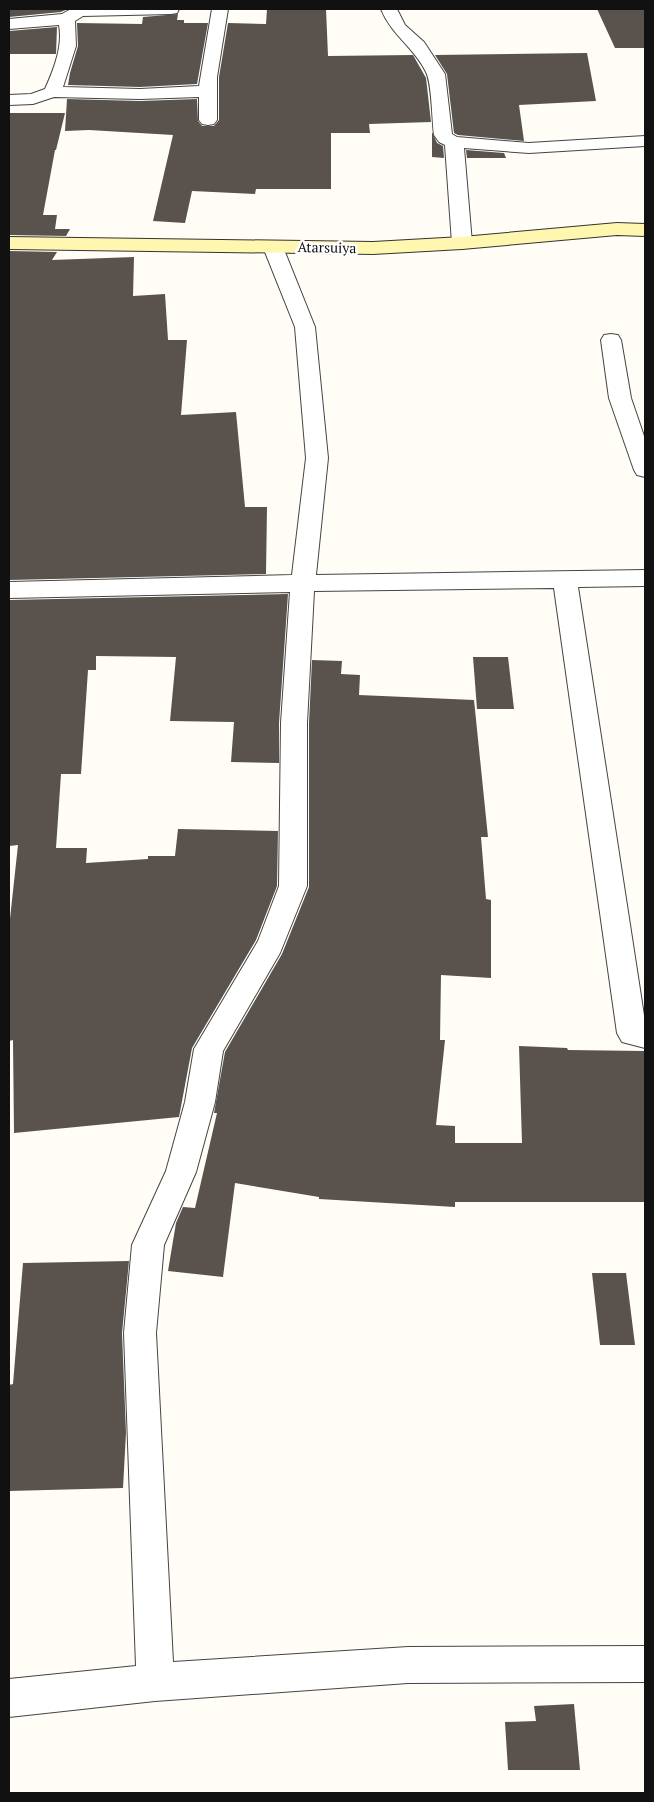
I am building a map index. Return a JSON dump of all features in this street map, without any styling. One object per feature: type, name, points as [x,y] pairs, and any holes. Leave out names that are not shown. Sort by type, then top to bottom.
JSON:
[{"type":"street","points":[[9,24],[66,20],[79,12],[171,9]]},
{"type":"street","points":[[208,120],[208,77],[220,9]]},
{"type":"street","points":[[389,9],[398,27],[418,46],[436,74],[443,135],[448,140],[529,148],[645,140]]},
{"type":"street","points":[[52,92],[62,71],[69,27],[66,20]]},
{"type":"street","points":[[9,100],[33,99],[52,92],[140,94],[208,91]]},
{"type":"street","points":[[454,142],[462,243]]},
{"type":"street","name":"Atarsuiya","points":[[9,243],[373,248],[462,243],[617,229],[645,230]]},
{"type":"street","points":[[155,1682],[140,1333],[148,1245],[181,1172],[200,1102],[209,1049],[270,945],[293,886],[294,723],[303,583],[316,458],[305,327],[273,247]]},
{"type":"street","points":[[611,340],[620,398],[645,470]]},
{"type":"street","points":[[9,590],[645,578]]},
{"type":"street","points":[[565,579],[632,1033],[645,1035]]},
{"type":"street","points":[[9,1698],[155,1682],[408,1665],[645,1664]]},
{"type":"building","points":[[9,9],[68,9],[61,12],[9,17]]},
{"type":"building","points":[[267,9],[326,9],[328,56],[413,55],[426,78],[431,122],[369,124],[370,133],[331,133],[331,189],[256,189],[255,194],[192,191],[185,223],[153,221],[173,135],[89,130],[65,131],[67,99],[140,101],[197,99],[198,121],[202,126],[214,126],[219,120],[219,77],[228,23],[266,24]]},
{"type":"building","points":[[597,9],[645,9],[645,48],[615,48]]},
{"type":"building","points":[[178,14],[177,20],[184,20],[184,23],[208,23],[197,84],[140,87],[68,85],[78,46],[77,23],[142,24],[143,17]]},
{"type":"building","points":[[57,27],[56,54],[9,54],[9,31]]},
{"type":"building","points":[[587,53],[596,101],[519,105],[524,141],[458,135],[454,133],[447,74],[435,55]]},
{"type":"building","points":[[9,113],[65,113],[55,150],[43,215],[57,215],[55,229],[70,229],[66,236],[9,235]]},
{"type":"building","points":[[432,132],[437,143],[443,146],[444,158],[432,157]]},
{"type":"building","points":[[466,150],[504,153],[506,158],[467,158]]},
{"type":"building","points":[[9,251],[57,252],[52,260],[134,257],[133,296],[165,294],[168,340],[187,340],[181,415],[236,412],[245,507],[267,507],[266,574],[9,580]]},
{"type":"building","points":[[288,594],[279,723],[279,763],[231,762],[234,722],[170,721],[176,657],[96,656],[96,670],[88,670],[81,774],[61,774],[56,848],[87,848],[86,863],[148,859],[148,856],[175,856],[178,829],[278,831],[277,886],[256,940],[192,1048],[179,1117],[14,1133],[13,1040],[9,1041],[9,928],[18,845],[9,846],[9,600]]},
{"type":"building","points":[[473,657],[508,657],[514,709],[477,709]]},
{"type":"building","points":[[312,660],[342,661],[341,674],[360,675],[359,695],[474,700],[488,837],[481,837],[486,899],[491,900],[491,978],[441,975],[440,1040],[445,1040],[436,1125],[455,1126],[455,1143],[522,1143],[519,1046],[567,1048],[568,1050],[645,1051],[645,1202],[455,1202],[455,1207],[319,1199],[319,1197],[235,1183],[223,1277],[168,1271],[176,1223],[183,1207],[195,1208],[217,1113],[214,1113],[225,1052],[282,954],[309,887],[309,723]]},
{"type":"building","points":[[129,1261],[122,1333],[126,1433],[123,1488],[9,1491],[9,1385],[13,1384],[23,1263]]},
{"type":"building","points":[[592,1273],[626,1273],[635,1345],[600,1345]]},
{"type":"building","points":[[574,1704],[580,1770],[508,1770],[505,1722],[536,1721],[534,1706]]}]
